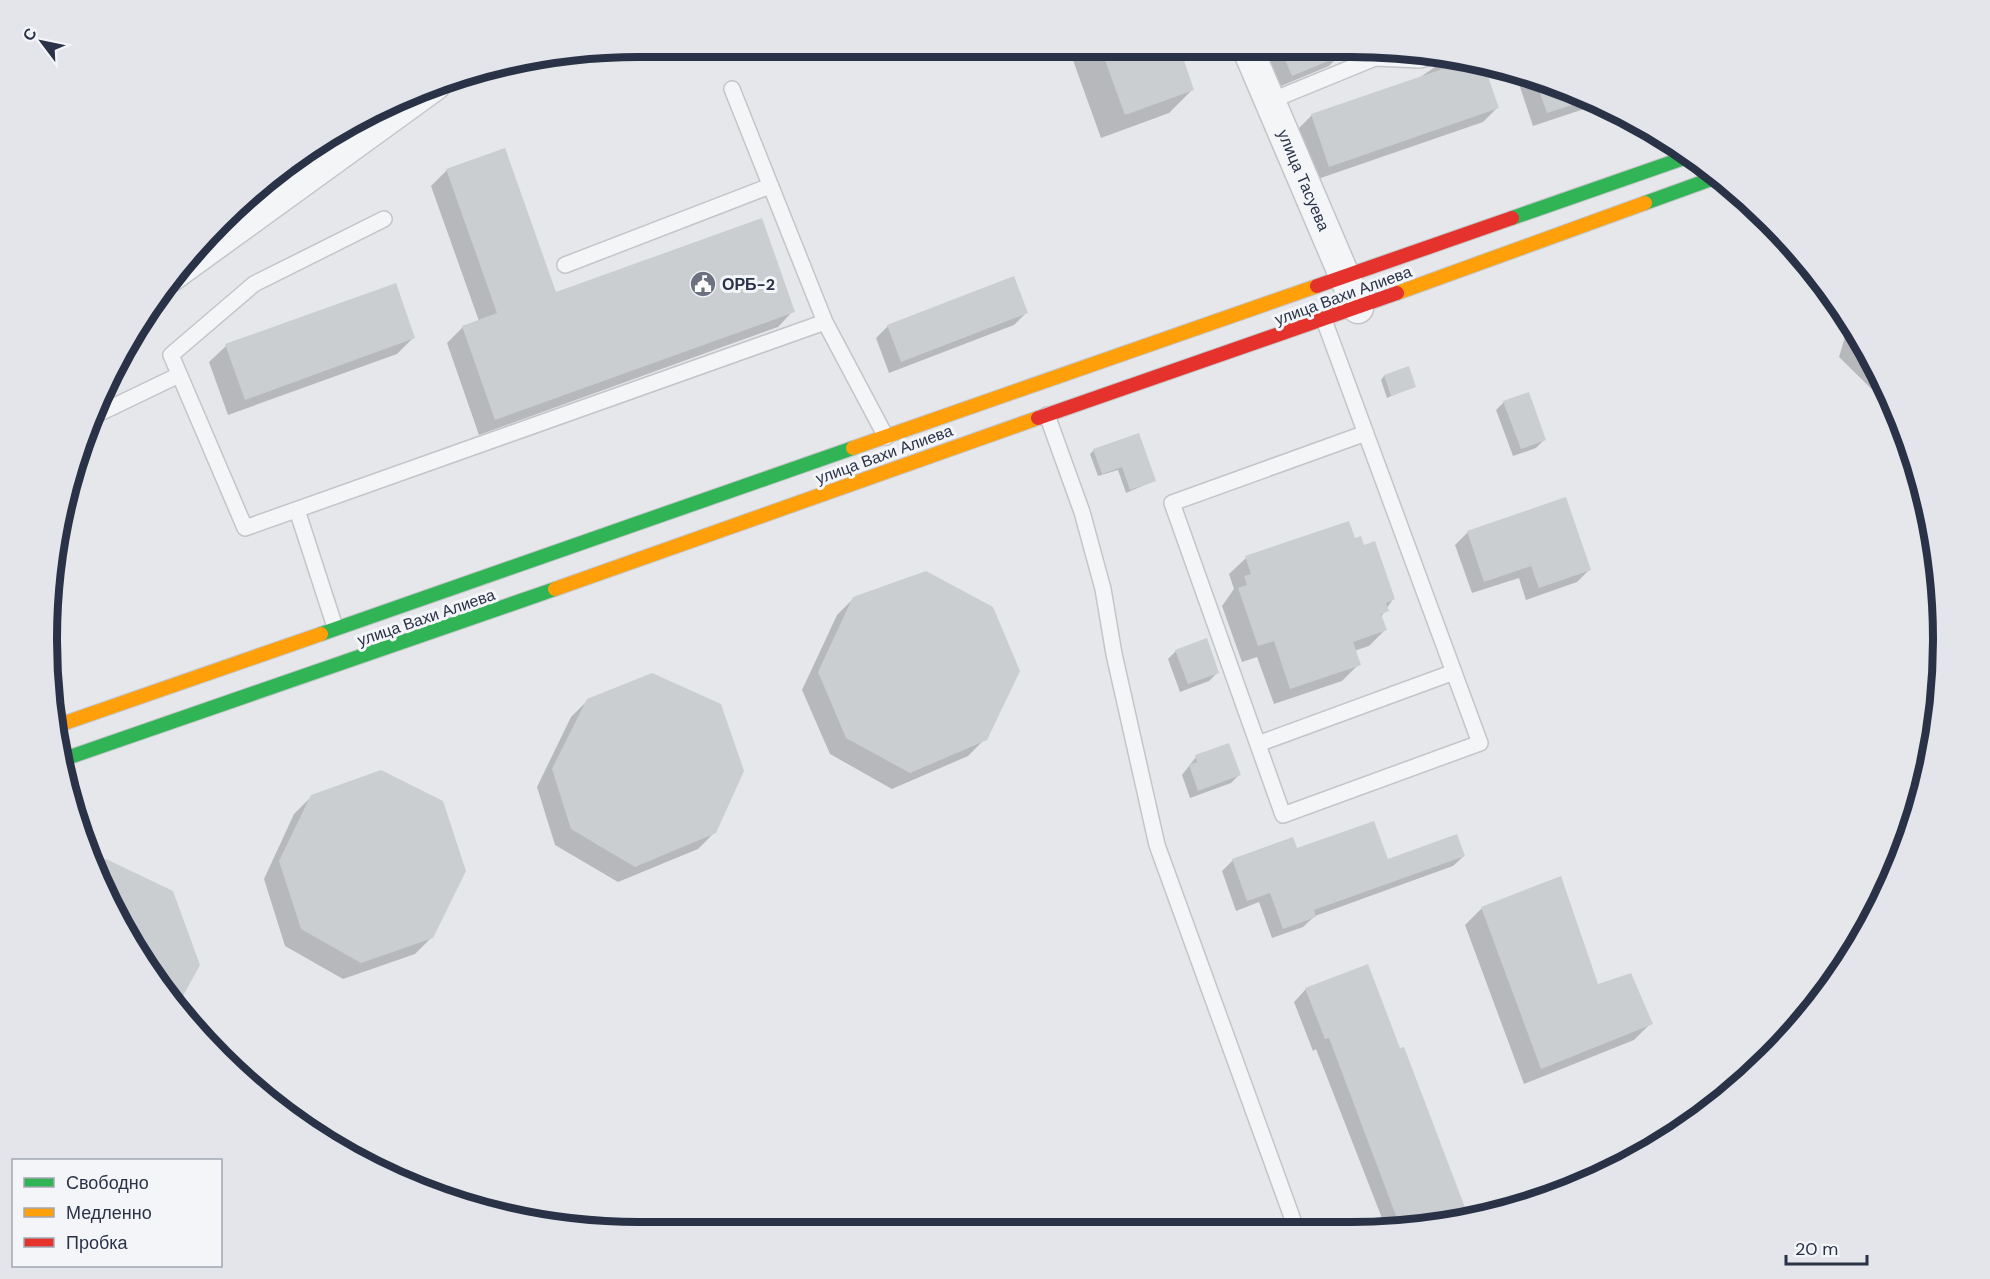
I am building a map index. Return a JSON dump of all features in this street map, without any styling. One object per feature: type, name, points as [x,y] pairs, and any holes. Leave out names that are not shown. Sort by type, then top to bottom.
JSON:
[{"type":"main road","name":"улица Вахи Алиева","points":[[63,723],[1680,159]]},
{"type":"main road","name":"улица Вахи Алиева","points":[[69,757],[460,623],[1047,415],[1324,320],[1709,180]]},
{"type":"street","name":"улица Тасуева","points":[[1251,57],[1358,308]]},
{"type":"street","points":[[206,251],[400,109]]},
{"type":"lane","points":[[1270,101],[1368,57]]},
{"type":"lane","points":[[732,89],[825,322],[886,437]]},
{"type":"lane","points":[[565,265],[770,186]]},
{"type":"lane","points":[[384,219],[254,284],[171,355],[245,528],[825,322]]},
{"type":"lane","points":[[1324,320],[1366,433],[1480,743],[1283,815],[1172,503],[1366,433]]},
{"type":"lane","points":[[104,411],[180,375]]},
{"type":"lane","points":[[1047,415],[1082,512],[1103,589],[1114,654],[1157,845],[1294,1222]]},
{"type":"lane","points":[[297,510],[335,627]]},
{"type":"lane","points":[[1258,744],[1454,672]]},
{"type":"building","points":[[1104,57],[1183,57],[1194,90],[1125,115]]},
{"type":"building","points":[[1284,57],[1338,57],[1292,76]]},
{"type":"building","points":[[1451,66],[1487,74],[1499,108],[1329,167],[1311,114]]},
{"type":"building","points":[[1538,88],[1578,103],[1547,113]]},
{"type":"building","points":[[505,148],[556,292],[762,218],[795,312],[495,420],[462,326],[497,313],[446,169]]},
{"type":"building","points":[[1014,276],[1028,313],[901,362],[887,325]]},
{"type":"building","points":[[396,283],[415,338],[245,400],[225,344]]},
{"type":"building","points":[[1409,366],[1416,387],[1391,396],[1384,375]]},
{"type":"building","points":[[1529,392],[1546,440],[1521,449],[1503,401]]},
{"type":"building","points":[[1139,433],[1156,481],[1130,490],[1122,467],[1102,474],[1093,449]]},
{"type":"building","points":[[1566,497],[1591,570],[1539,588],[1531,566],[1484,582],[1467,531]]},
{"type":"building","points":[[1349,521],[1355,538],[1361,536],[1364,545],[1375,541],[1395,599],[1386,603],[1389,611],[1381,614],[1387,630],[1353,642],[1361,665],[1290,689],[1274,641],[1258,646],[1238,588],[1247,585],[1244,576],[1251,574],[1245,556]]},
{"type":"building","points":[[926,571],[993,607],[1020,671],[987,740],[910,773],[846,738],[818,672],[853,597]]},
{"type":"building","points":[[1207,638],[1219,673],[1188,684],[1175,650]]},
{"type":"building","points":[[652,673],[721,704],[744,771],[716,833],[635,867],[571,829],[552,769],[587,699]]},
{"type":"building","points":[[1229,743],[1241,775],[1198,791],[1189,765],[1197,762],[1195,755]]},
{"type":"building","points":[[381,770],[443,801],[466,871],[433,938],[361,963],[301,929],[279,861],[311,795]]},
{"type":"building","points":[[1374,821],[1388,859],[1457,834],[1465,856],[1314,910],[1316,917],[1283,929],[1270,893],[1247,901],[1232,859],[1293,837],[1297,848]]},
{"type":"building","points":[[106,859],[173,891],[200,965],[181,999],[135,931],[101,861]]},
{"type":"building","points":[[1561,876],[1598,984],[1631,973],[1653,1024],[1541,1069],[1481,907]]},
{"type":"building","points":[[1368,964],[1400,1048],[1404,1047],[1466,1210],[1398,1220],[1329,1038],[1325,1039],[1305,988]]},
{"type":"traffic: fast","points":[[1512,218],[1680,159]]},
{"type":"traffic: fast","points":[[1645,203],[1709,180]]},
{"type":"traffic: fast","points":[[321,634],[853,448]]},
{"type":"traffic: fast","points":[[69,757],[555,589]]},
{"type":"traffic: slow","points":[[1397,293],[1645,203]]},
{"type":"traffic: slow","points":[[853,448],[1317,286]]},
{"type":"traffic: slow","points":[[555,589],[1038,418]]},
{"type":"traffic: slow","points":[[63,723],[321,634]]},
{"type":"traffic: jam","points":[[1317,286],[1512,218]]},
{"type":"traffic: jam","points":[[1038,418],[1397,293]]},
{"type":"place","name":"ОРБ-2","points":[[703,284]]}]
